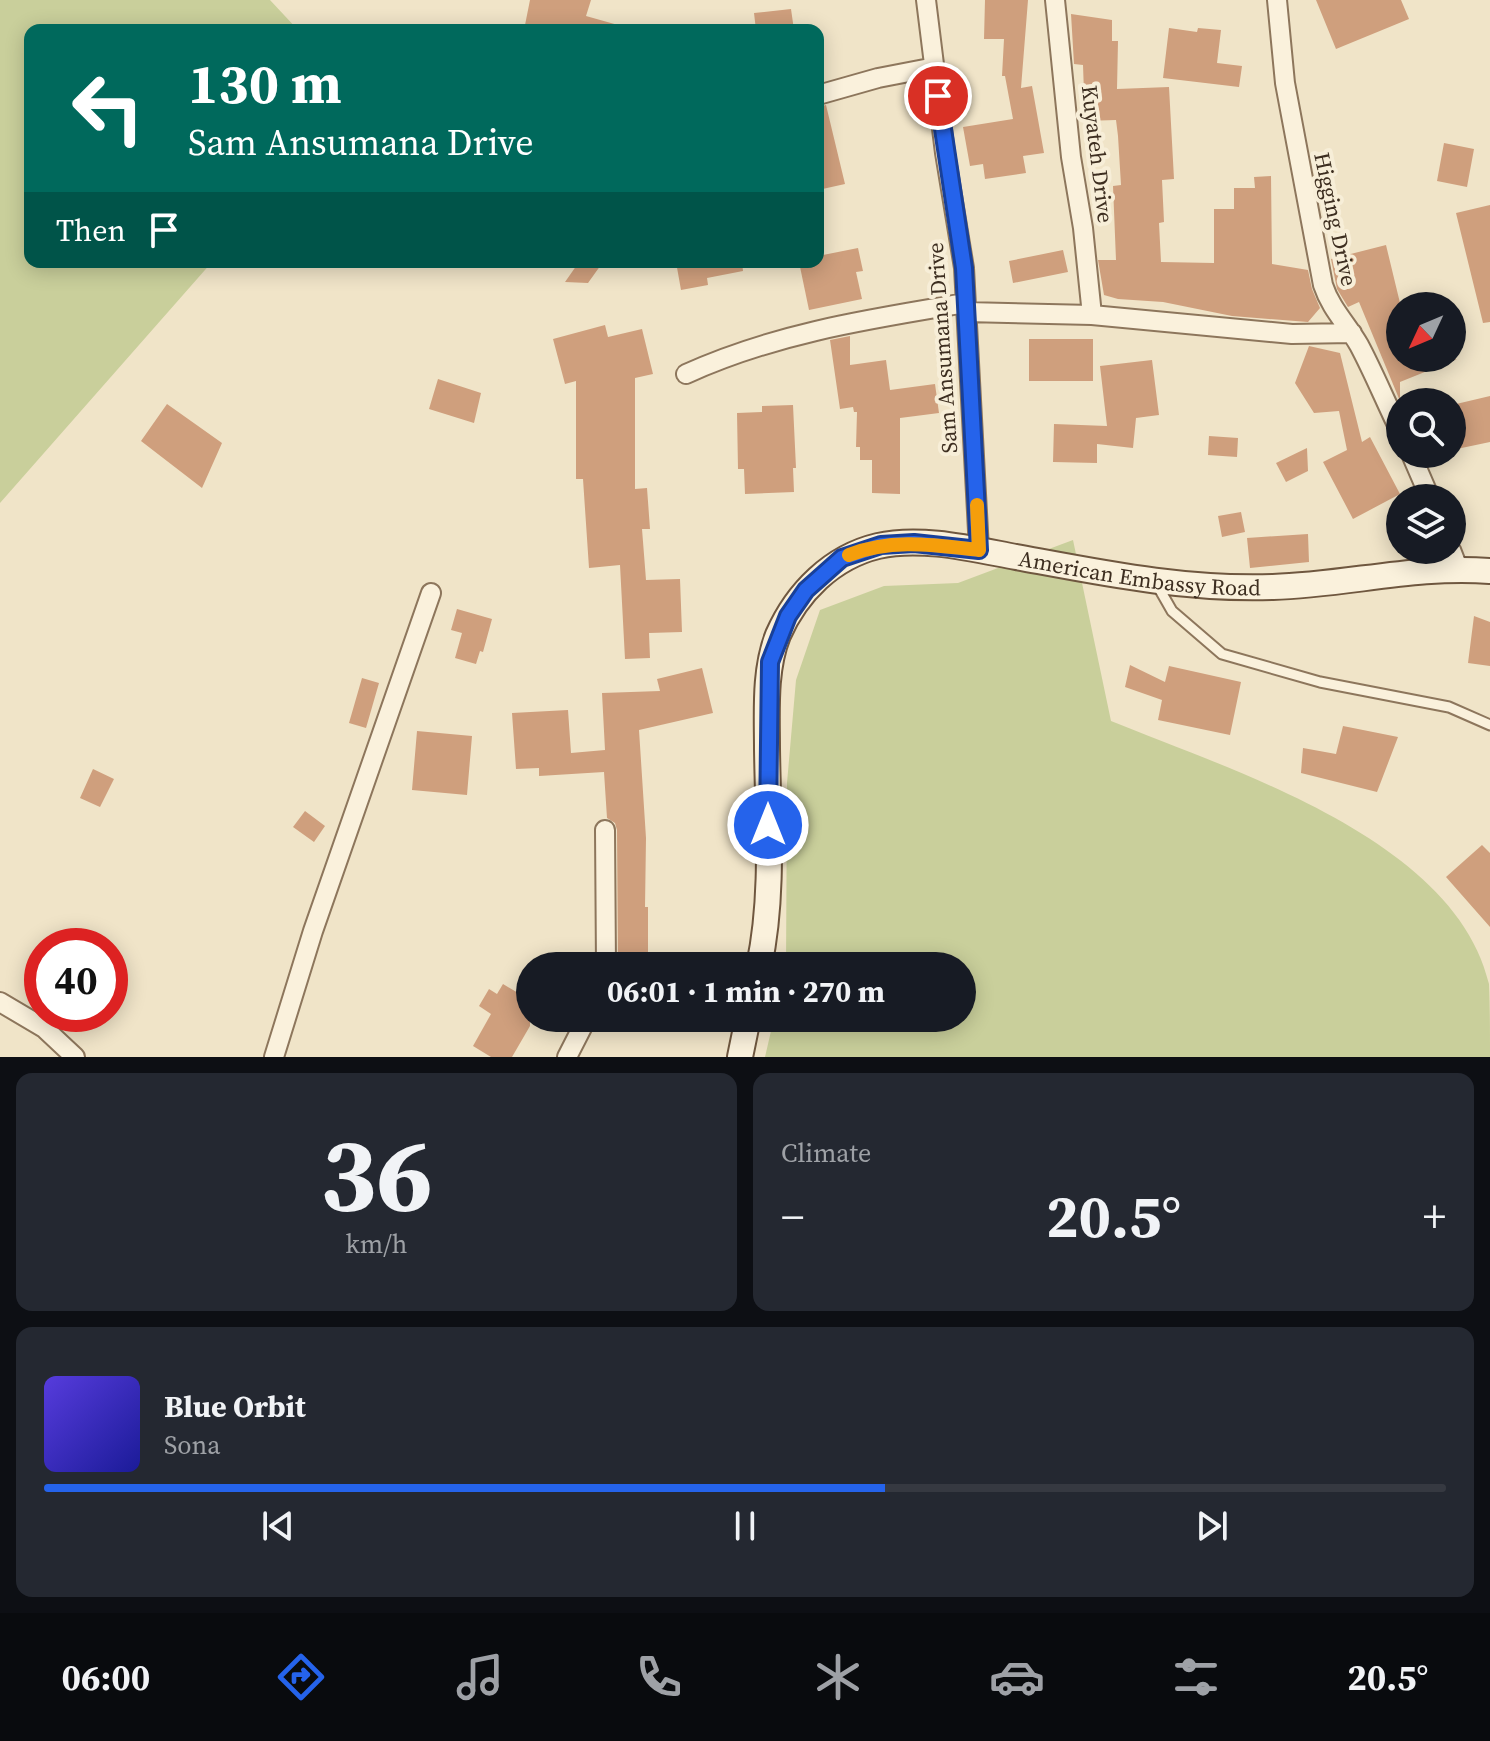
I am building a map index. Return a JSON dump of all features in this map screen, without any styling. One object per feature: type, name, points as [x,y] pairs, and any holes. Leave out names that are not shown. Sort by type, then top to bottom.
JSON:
[{"type":"street","name":"Sam Ansumana Drive","points":[[926,0],[945,153],[964,268],[979,550]]},
{"type":"street","name":"Kuyateh Drive","points":[[1055,0],[1071,157],[1083,228],[1092,315]]},
{"type":"street","name":"Higging Drive","points":[[1277,0],[1285,83],[1323,285],[1336,313],[1352,333],[1386,402]]},
{"type":"street","points":[[824,93],[878,78],[935,67]]},
{"type":"street","points":[[686,374],[727,356],[793,335],[845,323],[966,308],[1092,315],[1292,334],[1352,333]]},
{"type":"street","name":"American Embassy Road","points":[[761,952],[768,883],[767,725],[770,662],[788,616],[806,590],[842,558],[881,545],[914,543],[979,550],[1156,583],[1211,588],[1276,587],[1423,564]]},
{"type":"street","name":"American Embassy Road","points":[[1466,563],[1490,571]]},
{"type":"street","points":[[274,1057],[313,931],[431,593]]},
{"type":"street","points":[[605,830],[606,952]]},
{"type":"street","points":[[0,1002],[44,1028],[75,1057]]},
{"type":"street","points":[[567,1057],[580,1032]]},
{"type":"street","points":[[740,1057],[745,1032]]},
{"type":"lane","points":[[1156,583],[1172,611],[1222,654],[1320,682],[1449,707],[1490,725]]},
{"type":"green space","points":[[0,0],[270,0],[292,24],[24,24],[24,268],[207,268],[0,503]]},
{"type":"green space","points":[[1073,540],[1111,721],[1275,788],[1333,817],[1387,850],[1433,889],[1468,933],[1489,984],[1490,1057],[765,1057],[771,1032],[976,1032],[976,952],[786,952],[787,783],[796,680],[820,610],[884,586],[958,583]]},
{"type":"building","points":[[530,0],[591,0],[586,16],[614,24],[525,24]]},
{"type":"building","points":[[985,0],[1028,0],[1021,88],[1032,86],[1044,153],[1023,156],[1026,173],[985,179],[983,164],[970,166],[963,127],[1013,119],[1005,76],[1002,76],[1004,39],[984,39]]},
{"type":"building","points":[[1316,0],[1401,0],[1409,19],[1336,49]]},
{"type":"building","points":[[791,9],[793,24],[755,24],[754,13]]},
{"type":"building","points":[[1071,14],[1112,20],[1112,41],[1118,41],[1117,89],[1169,87],[1174,179],[1162,180],[1164,222],[1159,223],[1161,262],[1214,263],[1214,209],[1234,209],[1234,188],[1255,188],[1254,177],[1271,176],[1272,264],[1308,270],[1320,308],[1308,322],[1232,316],[1163,302],[1104,295],[1098,260],[1116,260],[1113,186],[1121,185],[1118,136],[1116,120],[1085,121],[1083,65],[1074,64]]},
{"type":"building","points":[[1169,28],[1197,32],[1198,28],[1221,30],[1217,63],[1242,66],[1239,87],[1163,78]]},
{"type":"building","points":[[824,106],[845,184],[824,189]]},
{"type":"building","points":[[1444,143],[1474,149],[1467,187],[1437,181]]},
{"type":"building","points":[[1490,205],[1490,322],[1483,323],[1456,213]]},
{"type":"building","points":[[1386,245],[1397,292],[1386,292],[1386,367],[1359,302],[1348,307],[1337,289],[1331,259]]},
{"type":"building","points":[[858,248],[863,271],[856,272],[862,299],[809,310],[800,268],[824,268],[824,255]]},
{"type":"building","points":[[1063,250],[1068,272],[1013,283],[1009,261]]},
{"type":"building","points":[[575,268],[599,268],[588,283],[565,282]]},
{"type":"building","points":[[677,268],[743,268],[743,271],[707,278],[708,285],[681,290]]},
{"type":"building","points":[[605,325],[608,337],[642,329],[653,374],[635,378],[635,489],[647,488],[650,529],[642,529],[646,580],[680,579],[682,632],[649,633],[650,658],[625,659],[620,565],[589,568],[583,479],[576,479],[576,381],[565,384],[553,339]]},
{"type":"building","points":[[850,336],[850,365],[886,360],[890,390],[935,384],[939,413],[900,418],[900,494],[872,493],[872,460],[860,460],[860,447],[856,447],[857,412],[853,407],[840,409],[830,340]]},
{"type":"building","points":[[1029,339],[1093,339],[1093,381],[1029,381]]},
{"type":"building","points":[[1309,346],[1340,353],[1362,442],[1370,437],[1395,484],[1386,484],[1386,501],[1353,519],[1323,462],[1347,450],[1339,411],[1314,413],[1295,383]]},
{"type":"building","points":[[1152,360],[1159,415],[1136,418],[1133,448],[1097,444],[1097,463],[1053,462],[1054,424],[1107,426],[1100,366]]},
{"type":"building","points":[[1388,372],[1425,372],[1400,382],[1400,388],[1395,388]]},
{"type":"building","points":[[438,379],[481,393],[474,423],[429,409]]},
{"type":"building","points":[[1490,396],[1490,442],[1466,447],[1466,402]]},
{"type":"building","points":[[167,404],[222,443],[202,488],[141,441]]},
{"type":"building","points":[[793,405],[794,492],[745,494],[744,469],[738,469],[737,413],[762,412],[762,406]]},
{"type":"building","points":[[1209,436],[1238,438],[1237,457],[1208,455]]},
{"type":"building","points":[[1307,448],[1308,471],[1286,482],[1276,463]]},
{"type":"building","points":[[1241,512],[1245,532],[1222,537],[1218,516]]},
{"type":"building","points":[[1308,534],[1309,562],[1250,568],[1247,538]]},
{"type":"building","points":[[457,609],[492,619],[483,652],[480,651],[476,664],[455,658],[462,633],[451,630]]},
{"type":"building","points":[[1474,616],[1490,622],[1490,666],[1468,663]]},
{"type":"building","points":[[1130,665],[1165,682],[1169,666],[1241,682],[1230,735],[1158,720],[1162,700],[1125,687]]},
{"type":"building","points":[[702,668],[713,713],[639,730],[646,838],[648,952],[618,952],[617,830],[615,823],[607,818],[604,772],[539,776],[539,768],[516,769],[512,713],[568,710],[571,753],[605,750],[602,693],[660,691],[657,679]]},
{"type":"building","points":[[362,678],[379,683],[366,728],[349,723]]},
{"type":"building","points":[[1343,726],[1398,737],[1377,792],[1301,773],[1303,748],[1336,754]]},
{"type":"building","points":[[417,731],[472,736],[467,795],[412,790]]},
{"type":"building","points":[[93,769],[114,779],[100,807],[80,798]]},
{"type":"building","points":[[305,811],[325,826],[314,842],[293,827]]},
{"type":"building","points":[[1482,845],[1490,853],[1490,927],[1446,877]]},
{"type":"building","points":[[503,984],[516,992],[516,1032],[527,1032],[512,1057],[491,1057],[473,1046],[491,1014],[479,1006],[489,989],[497,994]]},
{"type":"slow traffic","points":[[849,555],[881,545],[914,543],[979,550],[977,505]]},
{"type":"route","points":[[768,825],[770,662],[788,616],[806,590],[842,558],[881,545],[914,543],[979,550],[964,268],[938,96]]}]
